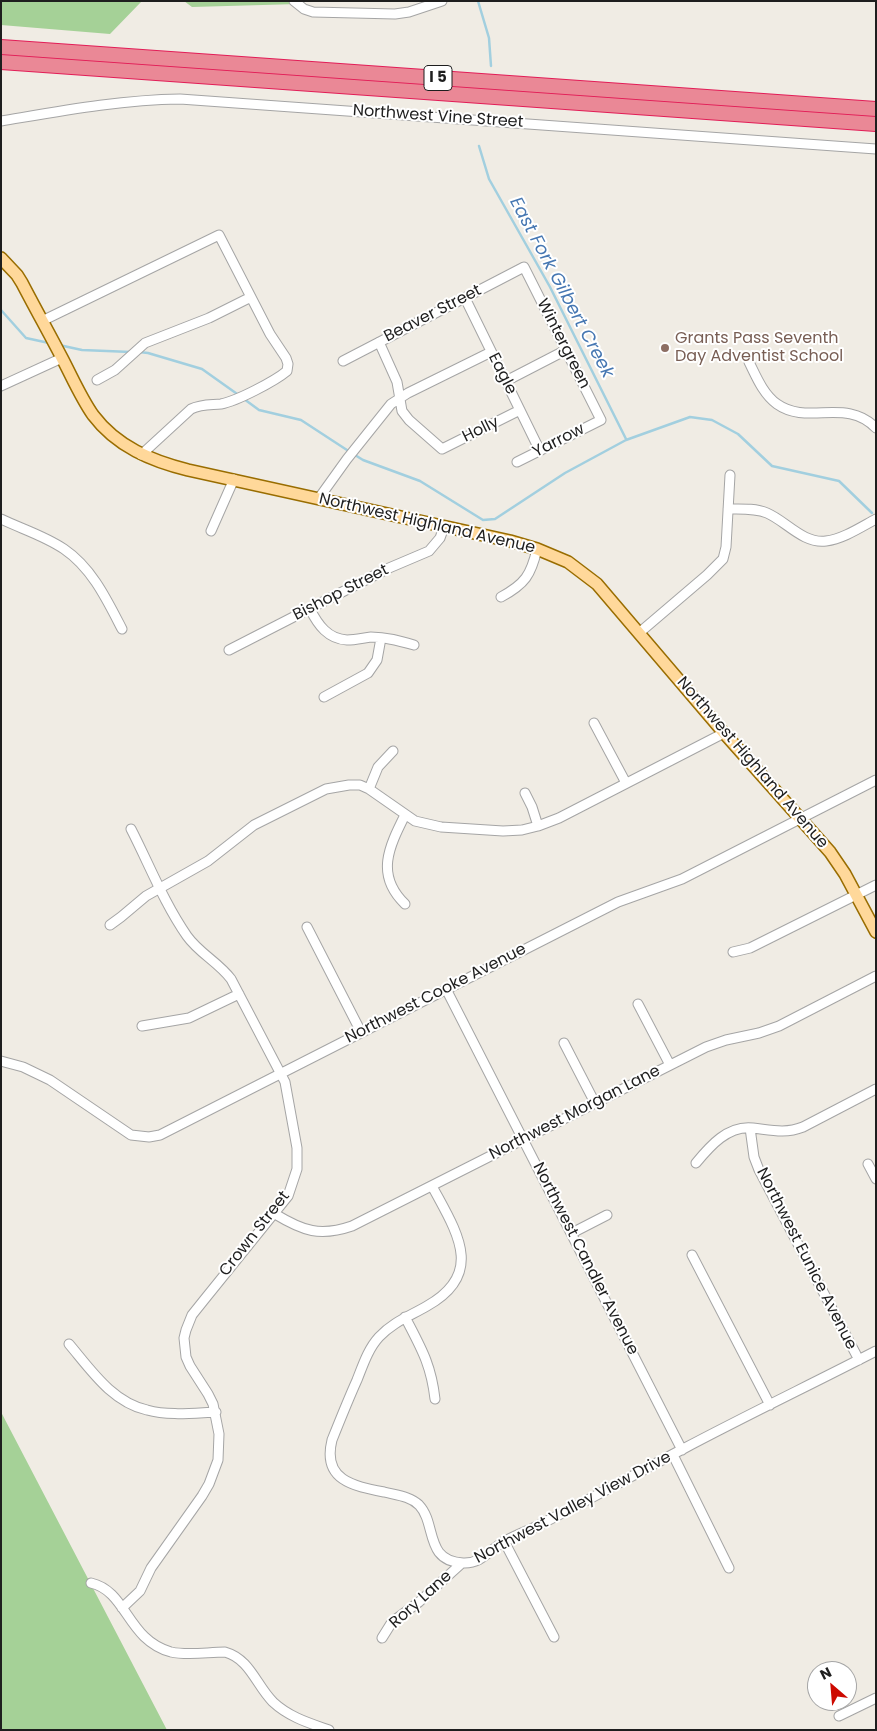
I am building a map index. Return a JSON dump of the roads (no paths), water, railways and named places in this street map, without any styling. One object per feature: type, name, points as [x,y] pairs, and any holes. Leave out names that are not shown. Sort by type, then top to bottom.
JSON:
[{"type":"highway","name":"I 5","points":[[1,47],[876,110]]},
{"type":"highway","name":"I 5","points":[[1,62],[876,124]]},
{"type":"main road","name":"Northwest Highland Avenue","points":[[1,258],[17,275],[86,404],[100,424],[141,455],[170,465],[537,548],[568,562],[583,572],[597,584],[724,733],[830,852],[845,874],[876,932]]},
{"type":"street","points":[[294,1],[304,9],[313,12],[394,14],[409,12],[442,1]]},
{"type":"street","name":"Northwest Vine Street","points":[[1,121],[107,104],[180,99],[876,149]]},
{"type":"street","points":[[42,321],[219,235],[270,334],[286,358],[288,364],[287,371],[274,380],[230,401],[222,404],[197,406],[191,409],[141,455]]},
{"type":"street","name":"Beaver Street","points":[[343,361],[524,268]]},
{"type":"street","name":"Wintergreen","points":[[524,268],[601,420]]},
{"type":"street","points":[[97,380],[115,370],[136,349],[145,343],[223,312],[251,297]]},
{"type":"street","name":"Eagle","points":[[465,298],[540,451]]},
{"type":"street","points":[[379,342],[397,382],[400,398]]},
{"type":"street","points":[[506,381],[566,350]]},
{"type":"street","points":[[319,498],[391,404],[491,352]]},
{"type":"street","points":[[1,386],[62,358]]},
{"type":"street","points":[[748,362],[762,387],[777,404],[805,413],[842,412],[853,414],[862,417],[876,428]]},
{"type":"street","name":"Holly","points":[[400,398],[402,411],[405,415],[442,449],[520,410]]},
{"type":"street","name":"Yarrow","points":[[516,462],[601,420]]},
{"type":"street","points":[[639,633],[723,559],[726,547],[730,475]]},
{"type":"street","points":[[211,531],[234,479]]},
{"type":"street","points":[[728,509],[750,509],[768,514],[806,538],[816,541],[832,540],[876,519]]},
{"type":"street","points":[[1,520],[54,543],[76,558],[98,586],[122,629]]},
{"type":"street","name":"Bishop Street","points":[[229,650],[402,562],[429,551],[440,538],[444,527]]},
{"type":"street","points":[[501,597],[515,589],[525,580],[530,573],[537,548]]},
{"type":"street","points":[[310,609],[321,628],[334,637],[349,640],[381,638],[398,640],[414,645]]},
{"type":"street","points":[[324,696],[368,673],[377,660],[381,638]]},
{"type":"street","points":[[594,722],[626,783]]},
{"type":"street","points":[[110,925],[122,917],[137,902],[208,861],[254,825],[326,788],[360,785],[369,789],[405,815],[428,825],[475,830],[522,830],[559,818],[724,733]]},
{"type":"street","points":[[369,789],[378,766],[392,751]]},
{"type":"street","name":"Northwest Cooke Avenue","points":[[1,1061],[23,1067],[50,1080],[131,1135],[149,1138],[160,1135],[618,902],[682,879],[876,780]]},
{"type":"street","points":[[526,793],[538,826]]},
{"type":"street","points":[[405,815],[391,843],[387,863],[390,883],[405,904]]},
{"type":"street","name":"Crown Street","points":[[122,1608],[140,1591],[151,1568],[209,1484],[218,1460],[219,1446],[216,1412],[208,1394],[186,1357],[184,1338],[186,1330],[192,1315],[288,1196],[297,1169],[297,1148],[288,1095],[281,1074],[239,994],[223,970],[194,944],[186,934],[160,888],[131,829]]},
{"type":"street","points":[[733,952],[750,948],[876,885]]},
{"type":"street","points":[[307,927],[361,1032]]},
{"type":"street","name":"Northwest Morgan Lane","points":[[275,1214],[293,1225],[306,1230],[330,1232],[352,1226],[715,1043],[779,1026],[876,976]]},
{"type":"street","name":"Northwest Candler Avenue","points":[[446,990],[682,1450]]},
{"type":"street","points":[[142,1026],[189,1018],[239,994]]},
{"type":"street","points":[[638,1004],[670,1065]]},
{"type":"street","points":[[564,1043],[595,1103]]},
{"type":"street","points":[[696,1163],[708,1148],[720,1138],[740,1129],[793,1131],[876,1089]]},
{"type":"street","name":"Northwest Eunice Avenue","points":[[750,1128],[754,1157],[759,1170],[859,1360]]},
{"type":"street","points":[[868,1164],[876,1179]]},
{"type":"street","name":"Northwest Valley View Drive","points":[[432,1186],[459,1239],[462,1253],[456,1280],[446,1293],[436,1301],[390,1326],[371,1347],[329,1451],[334,1469],[339,1476],[352,1485],[398,1495],[414,1501],[426,1517],[436,1548],[448,1558],[462,1563],[481,1559],[504,1541],[613,1488],[673,1454],[876,1351]]},
{"type":"street","points":[[572,1233],[607,1215]]},
{"type":"street","points":[[692,1255],[770,1405]]},
{"type":"street","points":[[405,1317],[430,1366],[435,1399]]},
{"type":"street","points":[[69,1344],[107,1388],[124,1401],[146,1410],[160,1412],[216,1412]]},
{"type":"street","points":[[673,1454],[730,1568]]},
{"type":"street","points":[[504,1541],[554,1637]]},
{"type":"street","name":"Rory Lane","points":[[382,1638],[392,1622],[420,1602],[462,1563]]},
{"type":"street","points":[[91,1583],[112,1594],[142,1636],[156,1646],[178,1653],[225,1652],[240,1658],[245,1662],[267,1696],[283,1710],[302,1720],[329,1730]]},
{"type":"street","points":[[839,1716],[876,1698]]},
{"type":"waterway","name":"East Fork Gilbert Creek","points":[[478,1],[489,38],[491,66]]},
{"type":"waterway","name":"East Fork Gilbert Creek","points":[[479,146],[489,179],[550,287],[626,439]]},
{"type":"waterway","points":[[1,310],[26,338],[49,343]]},
{"type":"waterway","points":[[59,345],[82,350],[131,352]]},
{"type":"waterway","points":[[139,352],[202,369],[240,396]]},
{"type":"waterway","points":[[244,399],[259,410],[301,420],[350,452]]},
{"type":"waterway","points":[[355,455],[363,460],[420,481],[483,520],[495,519],[565,473],[626,440],[690,417],[712,420],[738,434],[772,466],[839,481],[872,513]]},
{"type":"place","name":"Grants Pass Seventh Day Adventist School","points":[[665,348]]}]
